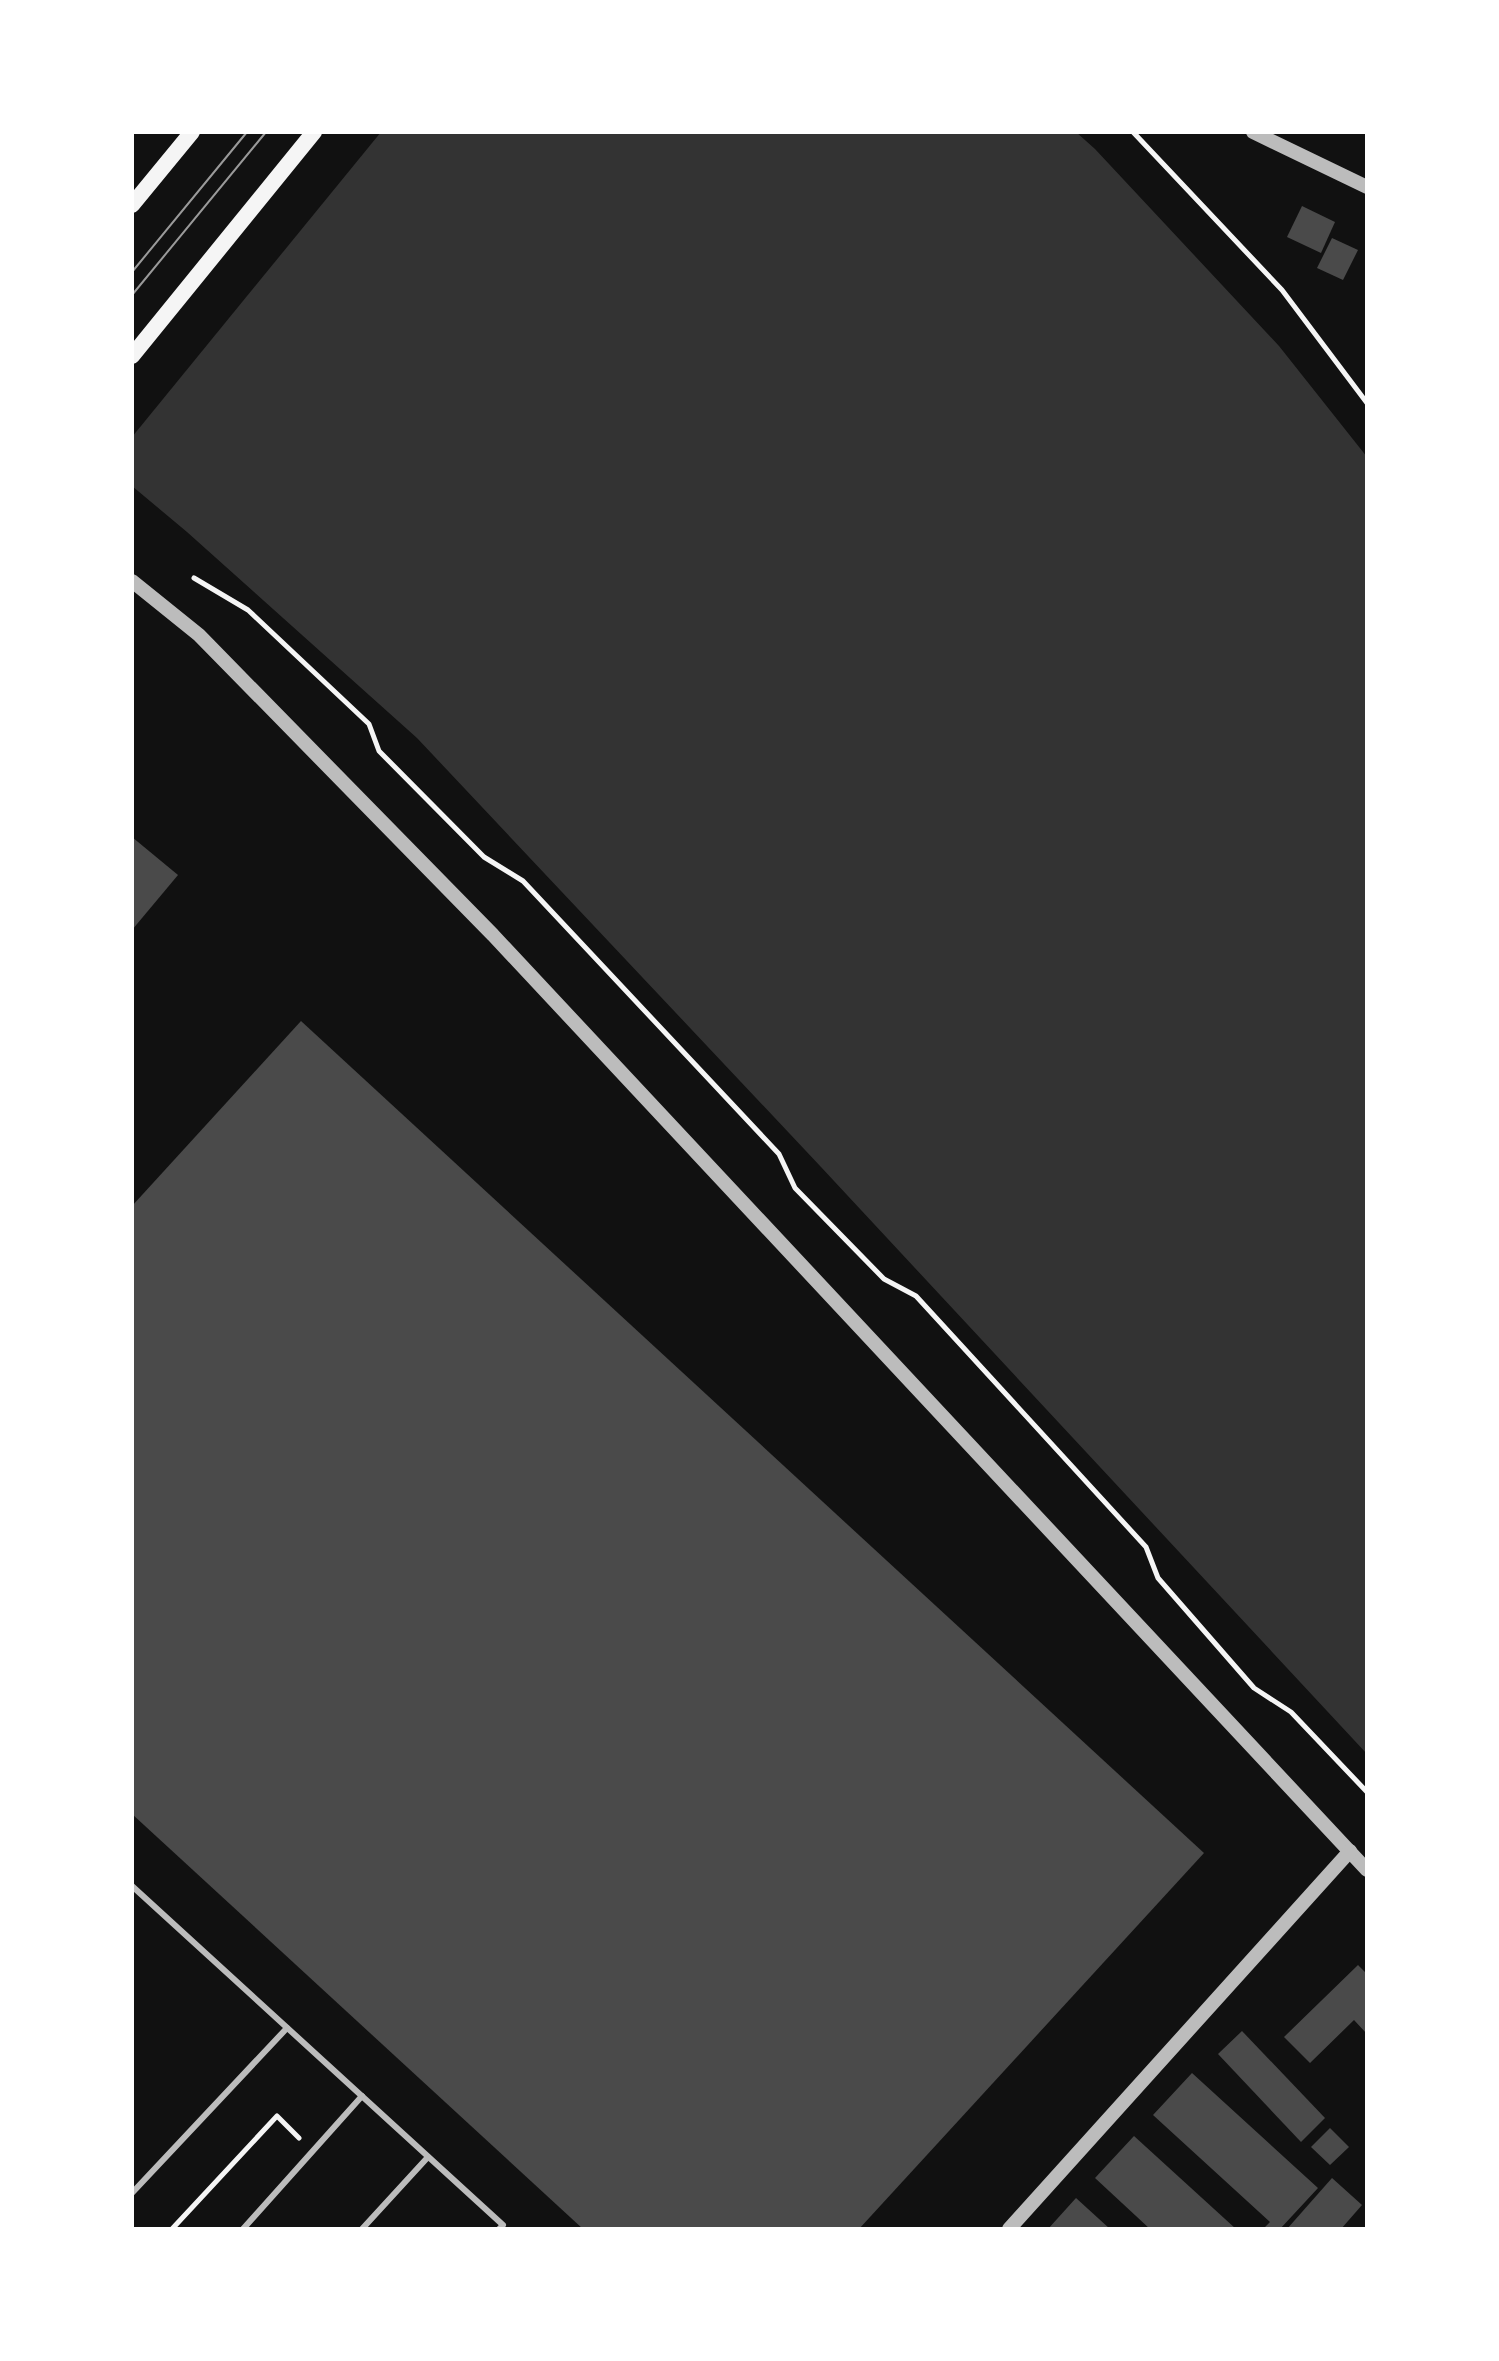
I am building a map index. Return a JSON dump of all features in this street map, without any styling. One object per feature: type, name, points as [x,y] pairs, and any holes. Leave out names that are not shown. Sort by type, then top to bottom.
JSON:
[{"type":"main road","points":[[132,205],[192,132]]},
{"type":"main road","points":[[132,356],[314,132]]},
{"type":"street","points":[[1253,132],[1367,187]]},
{"type":"street","points":[[132,581],[199,635],[493,935],[1367,1870]]},
{"type":"street","points":[[1009,2229],[1350,1851]]},
{"type":"lane","points":[[132,1886],[503,2225],[499,2229]]},
{"type":"lane","points":[[132,2193],[287,2028]]},
{"type":"lane","points":[[243,2229],[362,2096]]},
{"type":"lane","points":[[362,2229],[428,2157]]},
{"type":"path","points":[[1133,132],[1282,290],[1367,403]]},
{"type":"path","points":[[194,578],[248,610],[369,724],[379,751],[484,857],[523,881],[779,1154],[795,1188],[884,1279],[916,1296],[1146,1547],[1158,1578],[1254,1688],[1291,1712],[1367,1792]]},
{"type":"path","points":[[172,2229],[277,2116],[301,2139],[309,2129]]},
{"type":"shaded area","points":[[132,132],[1076,132],[1279,346],[1367,457],[1367,1754],[417,738],[132,486]]},
{"type":"pier","points":[[132,132],[381,132],[132,437]]},
{"type":"building","points":[[1302,206],[1335,222],[1321,253],[1287,237]]},
{"type":"building","points":[[1332,238],[1358,250],[1343,280],[1317,268]]},
{"type":"building","points":[[132,837],[178,875],[132,930]]},
{"type":"building","points":[[301,1021],[1204,1853],[859,2229],[583,2229],[132,1814],[132,1206]]},
{"type":"building","points":[[1358,1965],[1367,1974],[1367,2034],[1354,2020],[1310,2063],[1284,2037]]},
{"type":"building","points":[[1242,2031],[1325,2118],[1301,2142],[1218,2054]]},
{"type":"building","points":[[1192,2073],[1318,2188],[1280,2229],[1263,2229],[1270,2222],[1153,2115]]},
{"type":"building","points":[[1330,2128],[1349,2147],[1330,2165],[1311,2147]]},
{"type":"building","points":[[1134,2136],[1236,2229],[1150,2229],[1095,2178]]},
{"type":"building","points":[[1332,2178],[1362,2205],[1341,2229],[1287,2229]]},
{"type":"building","points":[[1076,2198],[1110,2229],[1048,2229]]},
{"type":"tram line","points":[[132,272],[247,132]]},
{"type":"tram line","points":[[132,295],[266,132]]}]
